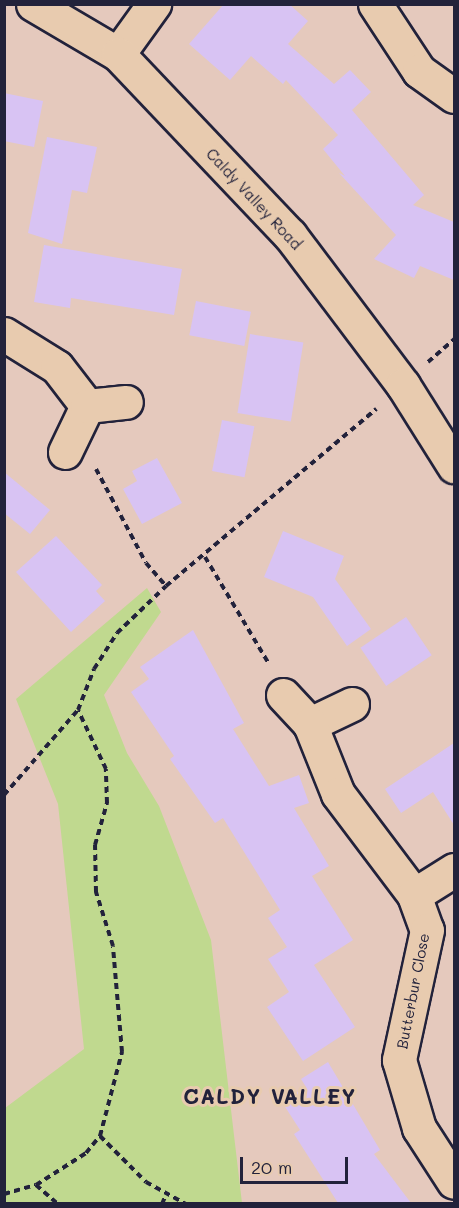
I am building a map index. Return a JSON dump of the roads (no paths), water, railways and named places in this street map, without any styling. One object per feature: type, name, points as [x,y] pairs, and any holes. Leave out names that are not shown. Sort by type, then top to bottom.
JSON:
[{"type":"street","name":"Caldy Valley Road","points":[[33,4],[118,54],[290,235],[403,385],[454,466]]},
{"type":"street","points":[[118,54],[154,4]]},
{"type":"street","points":[[375,4],[419,71],[454,96]]},
{"type":"street","points":[[4,334],[57,367],[76,429],[126,402]]},
{"type":"street","name":"Butterbur Close","points":[[283,695],[310,723],[338,795],[414,895],[427,930],[399,1060],[419,1128],[454,1182]]},
{"type":"street","points":[[310,723],[352,704]]},
{"type":"street","points":[[414,895],[454,870]]},
{"type":"district","name":"CALDY VALLEY","points":[[270,1096]]}]
